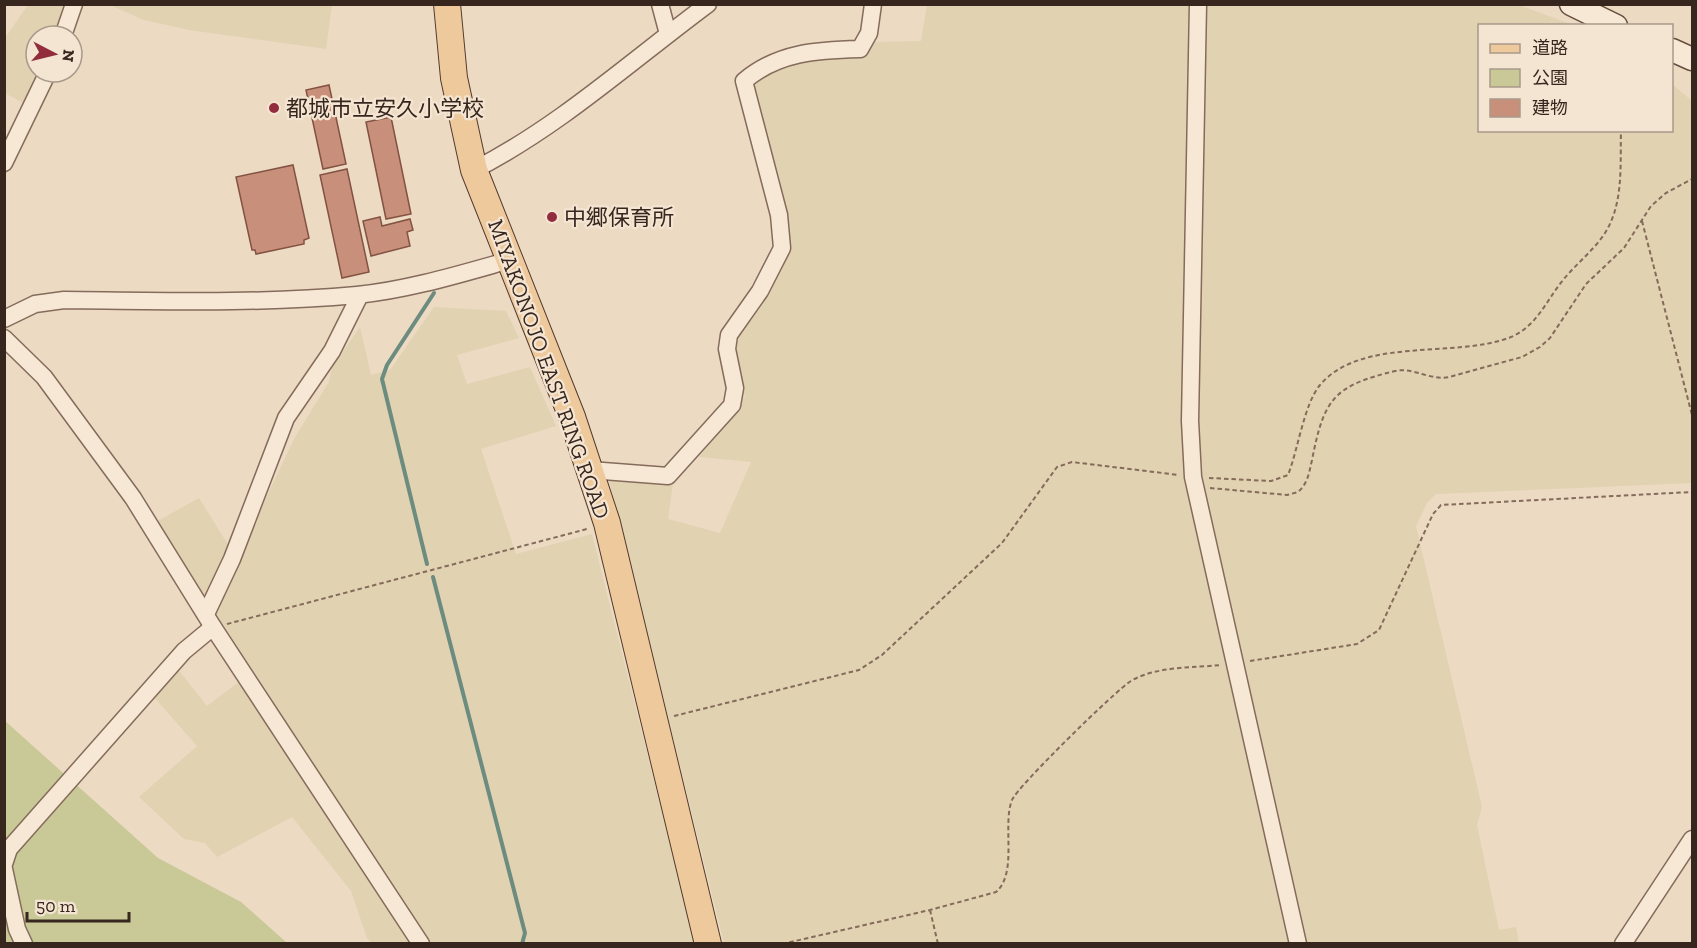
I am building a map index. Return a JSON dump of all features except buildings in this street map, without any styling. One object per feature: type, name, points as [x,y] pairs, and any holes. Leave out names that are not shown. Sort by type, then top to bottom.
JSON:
[{"type":"main road","name":"MIYAKONOJO EAST RING ROAD","points":[[447,4],[454,78],[474,170],[590,470],[608,523],[708,944]]},
{"type":"main road","points":[[1571,4],[1612,24]]},
{"type":"main road","points":[[1673,51],[1692,59]]},
{"type":"street","points":[[67,24],[74,4]]},
{"type":"street","points":[[660,4],[669,34]]},
{"type":"street","points":[[474,170],[509,152],[559,119],[708,4]]},
{"type":"street","points":[[590,470],[668,476],[732,405],[735,388],[727,349],[729,335],[760,291],[782,248],[779,215],[744,81],[758,69],[812,50],[860,49],[869,33],[873,4]]},
{"type":"street","points":[[1198,4],[1191,421],[1194,482],[1298,944]]},
{"type":"street","points":[[4,163],[42,84]]},
{"type":"street","points":[[4,319],[35,304],[64,300],[240,301],[360,295],[510,260]]},
{"type":"street","points":[[4,864],[9,849],[210,621],[286,418],[332,351],[360,295]]},
{"type":"street","points":[[4,338],[44,377],[133,498],[210,621],[421,944]]},
{"type":"street","points":[[1623,944],[1692,839]]},
{"type":"street","points":[[4,869],[17,929],[24,944]]},
{"type":"path","points":[[1194,482],[1271,481],[1288,475],[1311,401],[1319,385],[1336,371],[1368,358],[1404,350],[1470,346],[1511,337],[1525,328],[1540,315],[1561,282],[1605,234],[1614,216],[1620,185],[1621,132]]},
{"type":"path","points":[[655,720],[860,670],[882,655],[1002,543],[1057,467],[1072,462],[1287,495],[1298,492],[1308,477],[1319,420],[1338,393],[1348,387],[1404,370],[1440,379],[1522,357],[1550,338],[1586,284],[1624,248],[1651,206],[1666,193],[1692,179]]},
{"type":"path","points":[[1642,221],[1692,416]]},
{"type":"path","points":[[782,944],[989,895],[1002,887],[1007,870],[1012,799],[1029,778],[1131,681],[1155,672],[1234,663],[1357,644],[1370,638],[1379,630],[1433,514],[1441,505],[1692,492]]},
{"type":"path","points":[[210,621],[608,523]]},
{"type":"path","points":[[930,910],[938,944]]},
{"type":"shaded area","points":[[28,5],[69,5],[62,24],[24,24],[24,84],[38,84],[29,106],[5,93],[5,38]]},
{"type":"shaded area","points":[[110,5],[332,5],[326,49],[189,30],[144,20]]},
{"type":"shaded area","points":[[927,5],[1519,5],[1570,24],[1478,24],[1478,132],[1673,132],[1673,85],[1692,101],[1692,483],[1436,494],[1427,503],[1416,526],[1482,807],[1477,825],[1499,930],[1516,927],[1519,943],[724,943],[608,476],[673,483],[668,519],[720,533],[751,462],[699,457],[735,413],[745,396],[733,351],[737,337],[788,252],[790,233],[780,179],[751,85],[757,79],[804,59],[869,49],[874,42],[921,41]]},
{"type":"shaded area","points":[[434,307],[506,311],[519,338],[457,355],[467,384],[530,367],[556,426],[481,449],[516,554],[592,534],[695,943],[372,943],[367,938],[351,891],[292,817],[217,857],[205,843],[184,839],[139,797],[197,746],[155,698],[177,668],[207,706],[249,674],[154,523],[199,498],[237,559],[295,437],[329,382],[332,367],[360,327],[371,375],[390,370]]},
{"type":"green space","points":[[4,720],[158,858],[241,902],[287,943],[5,943]]},
{"type":"waterway","points":[[427,564],[382,379],[387,365],[434,293]]},
{"type":"waterway","points":[[433,577],[525,933],[522,944]]},
{"type":"place","name":"都城市立安久小学校","points":[[274,108]]},
{"type":"place","name":"中郷保育所","points":[[552,217]]}]
